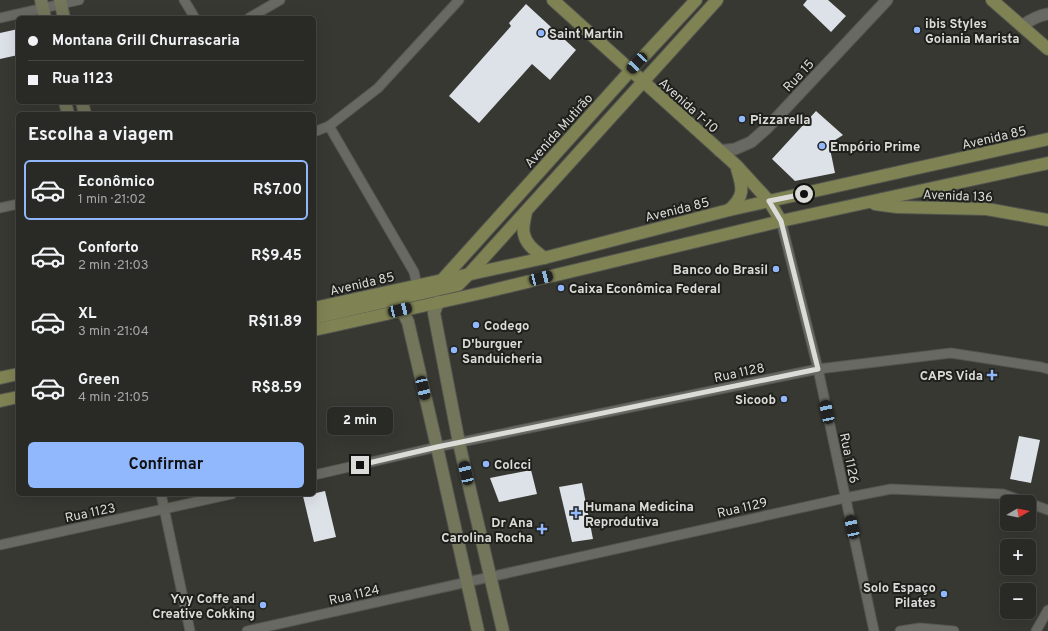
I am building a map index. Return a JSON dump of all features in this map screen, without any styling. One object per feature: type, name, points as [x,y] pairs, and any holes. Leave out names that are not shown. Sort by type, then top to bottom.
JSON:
[{"type":"main road","name":"Avenida T-10","points":[[553,0],[737,166],[769,201],[781,221]]},
{"type":"main road","name":"Avenida Mutirão","points":[[442,280],[696,0]]},
{"type":"main road","points":[[316,318],[458,285],[526,212],[717,0]]},
{"type":"main road","points":[[992,0],[1048,49]]},
{"type":"main road","points":[[61,2],[64,16]]},
{"type":"main road","name":"Avenida 85","points":[[316,308],[544,258],[729,210],[1048,139]]},
{"type":"main road","points":[[316,330],[481,293],[781,221],[1048,163]]},
{"type":"main road","points":[[729,210],[736,204],[741,192],[742,184],[737,166]]},
{"type":"main road","name":"Avenida 136","points":[[868,202],[897,208],[987,208],[1048,220]]},
{"type":"main road","points":[[526,212],[523,233],[527,242],[544,258]]},
{"type":"main road","points":[[438,302],[434,312],[459,443],[503,631]]},
{"type":"main road","points":[[400,310],[408,322],[478,631]]},
{"type":"main road","points":[[0,378],[16,374]]},
{"type":"main road","points":[[0,401],[16,397]]},
{"type":"street","points":[[0,18],[43,9],[61,2],[79,0]]},
{"type":"street","points":[[184,0],[194,16]]},
{"type":"street","points":[[253,16],[280,0]]},
{"type":"street","points":[[316,131],[329,126],[378,88],[459,0]]},
{"type":"street","name":"Rua 15","points":[[719,151],[735,149],[751,142],[767,128],[887,0]]},
{"type":"street","points":[[1022,26],[1038,16],[1048,14]]},
{"type":"street","points":[[329,126],[414,272],[417,285]]},
{"type":"street","points":[[0,208],[16,204]]},
{"type":"street","name":"Rua 1126","points":[[781,221],[818,369],[874,631]]},
{"type":"street","name":"Rua 1128","points":[[437,447],[818,369],[951,354],[1041,367],[1048,370]]},
{"type":"street","points":[[316,475],[437,447]]},
{"type":"street","name":"Rua 1129","points":[[466,582],[891,489],[1006,495]]},
{"type":"street","points":[[161,496],[190,631]]},
{"type":"street","name":"Rua 1123","points":[[0,545],[224,496]]},
{"type":"street","points":[[1036,506],[1048,510]]},
{"type":"street","name":"Rua 1124","points":[[247,631],[466,582]]},
{"type":"street","points":[[1036,631],[1048,610]]},
{"type":"street","points":[[900,631],[920,628],[954,631]]},
{"type":"building","points":[[807,0],[828,0],[846,16],[831,32],[803,5]]},
{"type":"building","points":[[526,4],[576,50],[550,80],[532,64],[479,123],[449,96],[511,26],[509,23]]},
{"type":"building","points":[[16,29],[16,55],[0,59],[0,33]]},
{"type":"building","points":[[816,111],[843,135],[829,144],[835,173],[795,181],[772,159]]},
{"type":"building","points":[[1019,436],[1040,440],[1031,483],[1010,479]]},
{"type":"building","points":[[531,470],[537,494],[499,502],[490,478]]},
{"type":"building","name":"Humana Medicina Reprodutiva","points":[[582,483],[593,539],[572,542],[559,487]]},
{"type":"building","points":[[325,491],[336,537],[314,542],[303,496],[316,496],[316,493]]},
{"type":"place","name":"ibis Styles Goiania Marista","points":[[917,30]]},
{"type":"place","name":"Saint Martin","points":[[541,33]]},
{"type":"place","name":"Pizzarella","points":[[742,119]]},
{"type":"place","name":"Empório Prime","points":[[822,146]]},
{"type":"place","name":"Banco do Brasil","points":[[776,269]]},
{"type":"place","name":"Caixa Econômica Federal","points":[[561,288]]},
{"type":"place","name":"Codego","points":[[476,325]]},
{"type":"place","name":"D'burguer Sanduicheria","points":[[454,350]]},
{"type":"place","name":"CAPS Vida","points":[[992,375]]},
{"type":"place","name":"Sicoob","points":[[784,399]]},
{"type":"place","name":"Colcci","points":[[486,464]]},
{"type":"place","name":"Humana Medicina Reprodutiva","points":[[576,513]]},
{"type":"place","name":"Dr Ana Carolina Rocha","points":[[542,529]]},
{"type":"place","name":"Solo Espaço Pilates","points":[[944,594]]},
{"type":"place","name":"Yvy Coffe and Creative Cokking","points":[[263,605]]},
{"type":"route","points":[[360,465],[437,447],[818,369],[781,221],[769,201],[804,194]]}]
